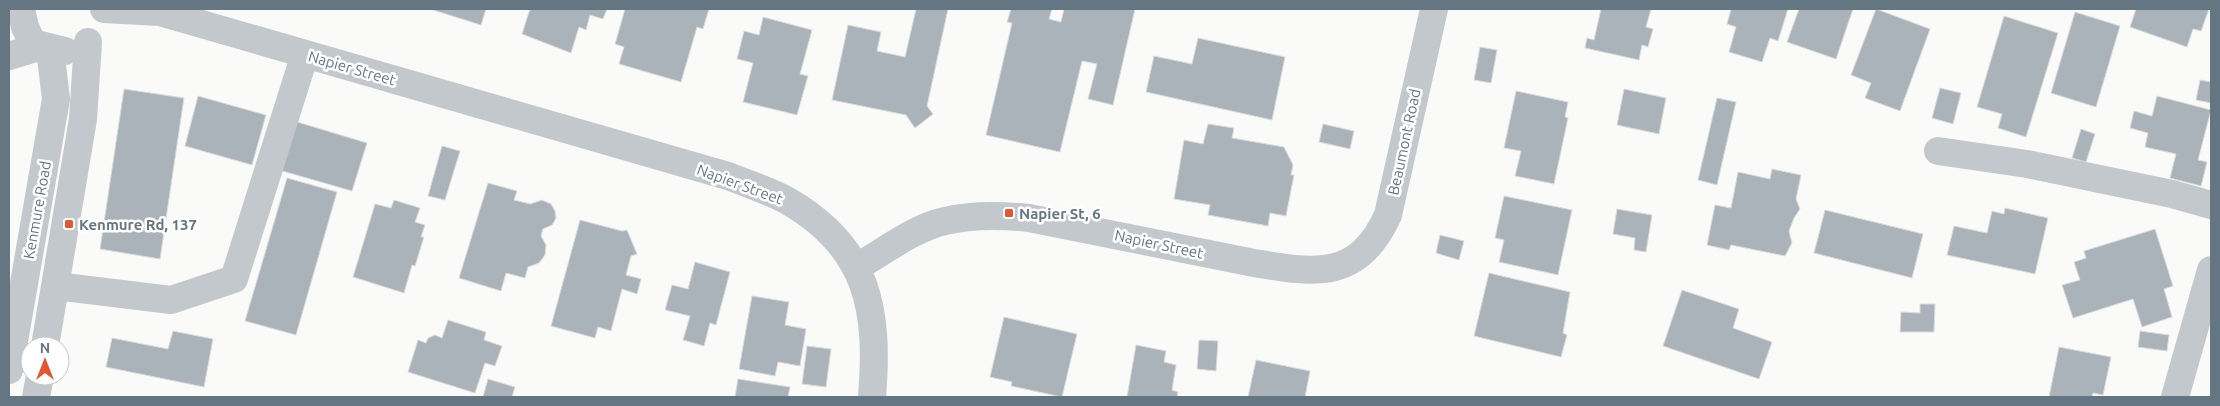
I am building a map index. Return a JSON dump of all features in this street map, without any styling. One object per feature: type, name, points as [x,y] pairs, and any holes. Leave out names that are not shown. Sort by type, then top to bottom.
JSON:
[{"type":"street","name":"Napier Street","points":[[104,9],[160,12],[728,176],[786,200],[810,215],[833,234],[857,267],[914,233],[944,221],[993,215],[1029,218],[1288,268],[1316,270],[1338,267],[1350,261]]},
{"type":"street","points":[[9,56],[43,48],[63,51],[76,49],[88,42],[103,22],[104,9]]},
{"type":"street","name":"Beaumont Road","points":[[1350,261],[1368,249],[1380,234],[1388,215],[1434,9]]},
{"type":"street","name":"Kenmure Road","points":[[9,370],[56,99],[43,48],[17,13]]},
{"type":"street","name":"Kenmure Road","points":[[47,336],[84,119],[88,42]]},
{"type":"street","points":[[56,286],[171,300],[234,279],[304,54]]},
{"type":"street","points":[[1938,152],[2037,166],[2172,194],[2211,206]]},
{"type":"street","points":[[857,267],[874,324],[872,397]]},
{"type":"street","points":[[2175,397],[2211,270]]},
{"type":"building","points":[[430,9],[486,9],[481,25]]},
{"type":"building","points":[[530,9],[607,9],[603,19],[590,15],[586,30],[579,27],[571,53],[522,34]]},
{"type":"building","points":[[625,9],[709,9],[703,29],[697,27],[681,82],[619,64],[624,47],[615,44]]},
{"type":"building","points":[[916,9],[948,9],[927,106],[933,114],[915,128],[906,115],[832,100],[848,25],[881,32],[877,51],[905,57]]},
{"type":"building","points":[[1011,9],[1052,9],[1049,19],[1061,22],[1064,9],[1135,9],[1113,105],[1088,99],[1097,64],[1082,61],[1060,152],[986,135],[1012,23],[1007,22]]},
{"type":"building","points":[[1601,9],[1651,9],[1646,27],[1653,29],[1648,47],[1642,45],[1639,60],[1585,48],[1587,38],[1594,40]]},
{"type":"building","points":[[1731,9],[1788,9],[1778,41],[1770,38],[1762,62],[1729,52],[1736,27],[1727,24]]},
{"type":"building","points":[[1799,9],[1853,9],[1836,59],[1787,42]]},
{"type":"building","points":[[1876,9],[1930,29],[1900,111],[1865,98],[1871,83],[1851,75]]},
{"type":"building","points":[[2136,9],[2209,9],[2201,31],[2193,29],[2187,47],[2130,27]]},
{"type":"building","points":[[2075,12],[2120,26],[2096,107],[2051,93]]},
{"type":"building","points":[[2004,16],[2058,33],[2026,137],[1998,128],[2002,114],[1977,107]]},
{"type":"building","points":[[763,17],[812,30],[800,74],[808,76],[797,115],[743,102],[753,63],[737,59],[744,31],[759,35]]},
{"type":"building","points":[[1198,38],[1285,57],[1272,120],[1146,92],[1154,56],[1192,64]]},
{"type":"building","points":[[1480,47],[1497,50],[1491,83],[1474,80]]},
{"type":"building","points":[[2200,80],[2211,82],[2211,103],[2196,100]]},
{"type":"building","points":[[1940,88],[1961,93],[1953,124],[1932,118]]},
{"type":"building","points":[[124,89],[184,98],[160,259],[100,249]]},
{"type":"building","points":[[1624,89],[1666,98],[1659,134],[1617,125]]},
{"type":"building","points":[[1516,91],[1568,102],[1565,117],[1568,118],[1554,184],[1515,176],[1521,151],[1504,148]]},
{"type":"building","points":[[198,96],[266,115],[252,165],[185,146]]},
{"type":"building","points":[[2157,96],[2211,110],[2198,160],[2207,162],[2201,186],[2170,178],[2176,154],[2145,147],[2148,133],[2130,128],[2134,111],[2152,116]]},
{"type":"building","points":[[1717,98],[1736,102],[1717,185],[1698,180]]},
{"type":"building","points":[[294,121],[367,143],[352,191],[279,170]]},
{"type":"building","points":[[1208,124],[1234,128],[1232,138],[1284,147],[1293,165],[1291,175],[1294,175],[1286,216],[1270,213],[1268,226],[1208,215],[1210,205],[1174,199],[1184,140],[1203,144]]},
{"type":"building","points":[[1323,124],[1354,131],[1350,149],[1319,142]]},
{"type":"building","points":[[2081,129],[2095,134],[2086,162],[2072,158]]},
{"type":"building","points":[[442,146],[460,151],[445,200],[428,196]]},
{"type":"building","points":[[1772,169],[1801,175],[1796,199],[1800,209],[1789,231],[1792,243],[1785,256],[1731,245],[1729,250],[1707,245],[1715,205],[1731,208],[1738,172],[1770,179]]},
{"type":"building","points":[[287,178],[337,192],[296,335],[245,321]]},
{"type":"building","points":[[488,183],[517,191],[514,200],[530,204],[542,200],[551,204],[556,218],[552,225],[543,229],[541,236],[546,245],[545,255],[539,263],[528,267],[525,278],[506,273],[501,291],[459,278]]},
{"type":"building","points":[[1504,196],[1572,210],[1558,275],[1499,262],[1504,240],[1495,238]]},
{"type":"building","points":[[394,200],[420,208],[415,222],[425,225],[421,237],[424,237],[415,266],[412,265],[404,293],[353,277],[375,204],[391,208]]},
{"type":"building","points":[[2005,208],[2048,218],[2035,274],[1947,255],[1954,226],[1987,233],[1992,211],[2004,214]]},
{"type":"building","points":[[1617,209],[1652,215],[1646,252],[1634,250],[1635,238],[1613,234]]},
{"type":"building","points":[[1825,210],[1923,234],[1912,278],[1814,253]]},
{"type":"building","points":[[580,220],[622,231],[627,230],[637,254],[631,256],[626,275],[641,279],[637,294],[622,289],[611,331],[598,327],[595,338],[551,326]]},
{"type":"building","points":[[2155,229],[2173,286],[2164,289],[2172,317],[2142,327],[2133,299],[2073,318],[2062,285],[2080,280],[2074,262],[2086,258],[2084,251]]},
{"type":"building","points":[[1440,235],[1464,241],[1459,260],[1436,253]]},
{"type":"building","points":[[695,262],[730,272],[716,325],[710,323],[704,346],[683,340],[690,316],[665,310],[672,285],[688,289]]},
{"type":"building","points":[[1489,273],[1570,292],[1563,333],[1567,335],[1561,357],[1474,336]]},
{"type":"building","points":[[1682,290],[1739,309],[1733,328],[1772,342],[1759,379],[1663,346]]},
{"type":"building","points":[[752,296],[789,302],[785,325],[806,329],[800,366],[778,362],[775,376],[739,369]]},
{"type":"building","points":[[1920,304],[1935,304],[1934,332],[1900,332],[1901,312],[1920,313]]},
{"type":"building","points":[[1004,317],[1077,334],[1062,397],[1011,386],[1012,382],[990,377]]},
{"type":"building","points":[[448,320],[486,332],[484,340],[502,346],[495,366],[485,363],[475,393],[408,372],[418,340],[426,343],[428,338],[435,335],[442,338]]},
{"type":"building","points":[[173,331],[213,339],[204,387],[106,367],[112,338],[168,349]]},
{"type":"building","points":[[2140,331],[2169,335],[2167,351],[2138,347]]},
{"type":"building","points":[[1199,340],[1218,341],[1216,371],[1197,369]]},
{"type":"building","points":[[1136,345],[1166,351],[1164,362],[1176,365],[1172,390],[1178,392],[1177,397],[1127,397]]},
{"type":"building","points":[[807,346],[831,349],[826,387],[802,384]]},
{"type":"building","points":[[2059,347],[2111,357],[2103,395],[2093,393],[2092,397],[2049,397]]},
{"type":"building","points":[[1256,360],[1310,371],[1305,397],[1248,397]]},
{"type":"building","points":[[488,379],[515,387],[512,397],[483,397]]},
{"type":"building","points":[[738,379],[790,387],[788,397],[735,397]]},
{"type":"place","name":"Napier St, 6","points":[[1009,213]]},
{"type":"place","name":"Kenmure Rd, 137","points":[[69,224]]}]
